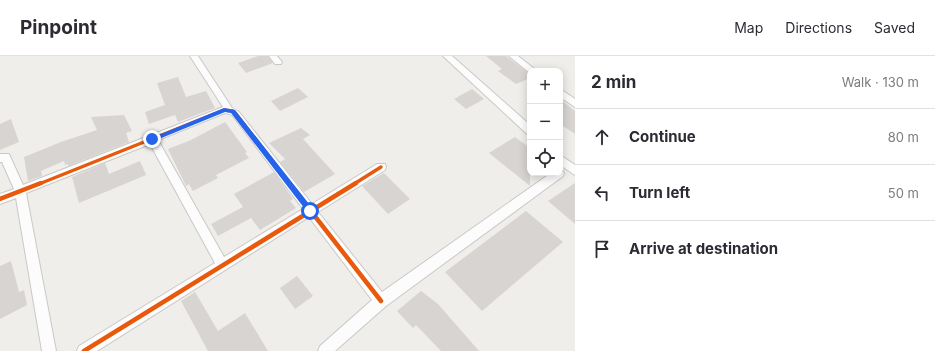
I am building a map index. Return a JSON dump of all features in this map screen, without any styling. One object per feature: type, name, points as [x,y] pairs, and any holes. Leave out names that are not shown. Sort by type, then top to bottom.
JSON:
[{"type":"street","points":[[194,56],[229,110],[236,114],[381,301]]},
{"type":"street","points":[[447,56],[527,129]]},
{"type":"street","points":[[514,56],[529,68]]},
{"type":"street","points":[[563,94],[575,104]]},
{"type":"street","points":[[0,199],[224,110],[229,110]]},
{"type":"street","points":[[152,139],[222,265]]},
{"type":"street","points":[[0,158],[5,156],[20,191],[49,351]]},
{"type":"street","points":[[84,351],[381,167]]},
{"type":"street","points":[[324,351],[381,301],[567,169]]},
{"type":"building","points":[[258,56],[268,56],[273,63],[246,73],[238,63]]},
{"type":"building","points":[[486,56],[506,56],[527,72],[527,79],[516,84],[498,71],[502,69]]},
{"type":"building","points":[[178,77],[186,97],[206,91],[215,108],[178,122],[175,115],[149,124],[145,112],[165,105],[157,83]]},
{"type":"building","points":[[298,88],[308,97],[280,111],[271,101]]},
{"type":"building","points":[[472,89],[484,99],[466,109],[454,99]]},
{"type":"building","points":[[563,101],[575,111],[575,134],[563,126]]},
{"type":"building","points":[[124,115],[132,131],[126,133],[129,142],[68,166],[68,164],[65,165],[64,161],[41,171],[42,176],[28,181],[24,157],[61,142],[97,130],[91,117]]},
{"type":"building","points":[[11,119],[19,142],[0,150],[0,124]]},
{"type":"building","points":[[225,122],[247,152],[245,153],[249,158],[216,175],[218,178],[193,191],[189,184],[186,186],[168,149],[191,140]]},
{"type":"building","points":[[301,128],[310,135],[303,139],[335,174],[304,192],[280,162],[285,159],[269,143]]},
{"type":"building","points":[[515,137],[527,146],[527,176],[530,176],[530,186],[489,153]]},
{"type":"building","points":[[140,161],[146,175],[79,203],[72,177],[105,163],[109,174]]},
{"type":"building","points":[[274,172],[293,199],[290,201],[296,208],[260,230],[251,218],[218,236],[211,224],[243,207],[234,194]]},
{"type":"building","points":[[384,173],[410,199],[388,214],[362,186]]},
{"type":"building","points":[[575,183],[575,224],[548,201]]},
{"type":"building","points":[[526,211],[563,242],[482,311],[445,272]]},
{"type":"building","points":[[11,261],[19,292],[24,290],[27,305],[0,319],[0,266]]},
{"type":"building","points":[[297,276],[313,296],[295,309],[280,288]]},
{"type":"building","points":[[421,291],[438,304],[479,351],[441,351],[416,325],[413,328],[397,311]]},
{"type":"building","points":[[195,292],[218,331],[245,313],[268,351],[208,351],[181,301]]},
{"type":"cycle path","points":[[0,199],[224,110],[233,111],[381,301]]},
{"type":"cycle path","points":[[84,351],[381,167]]},
{"type":"route","points":[[152,139],[224,110],[233,111],[310,211]]}]
